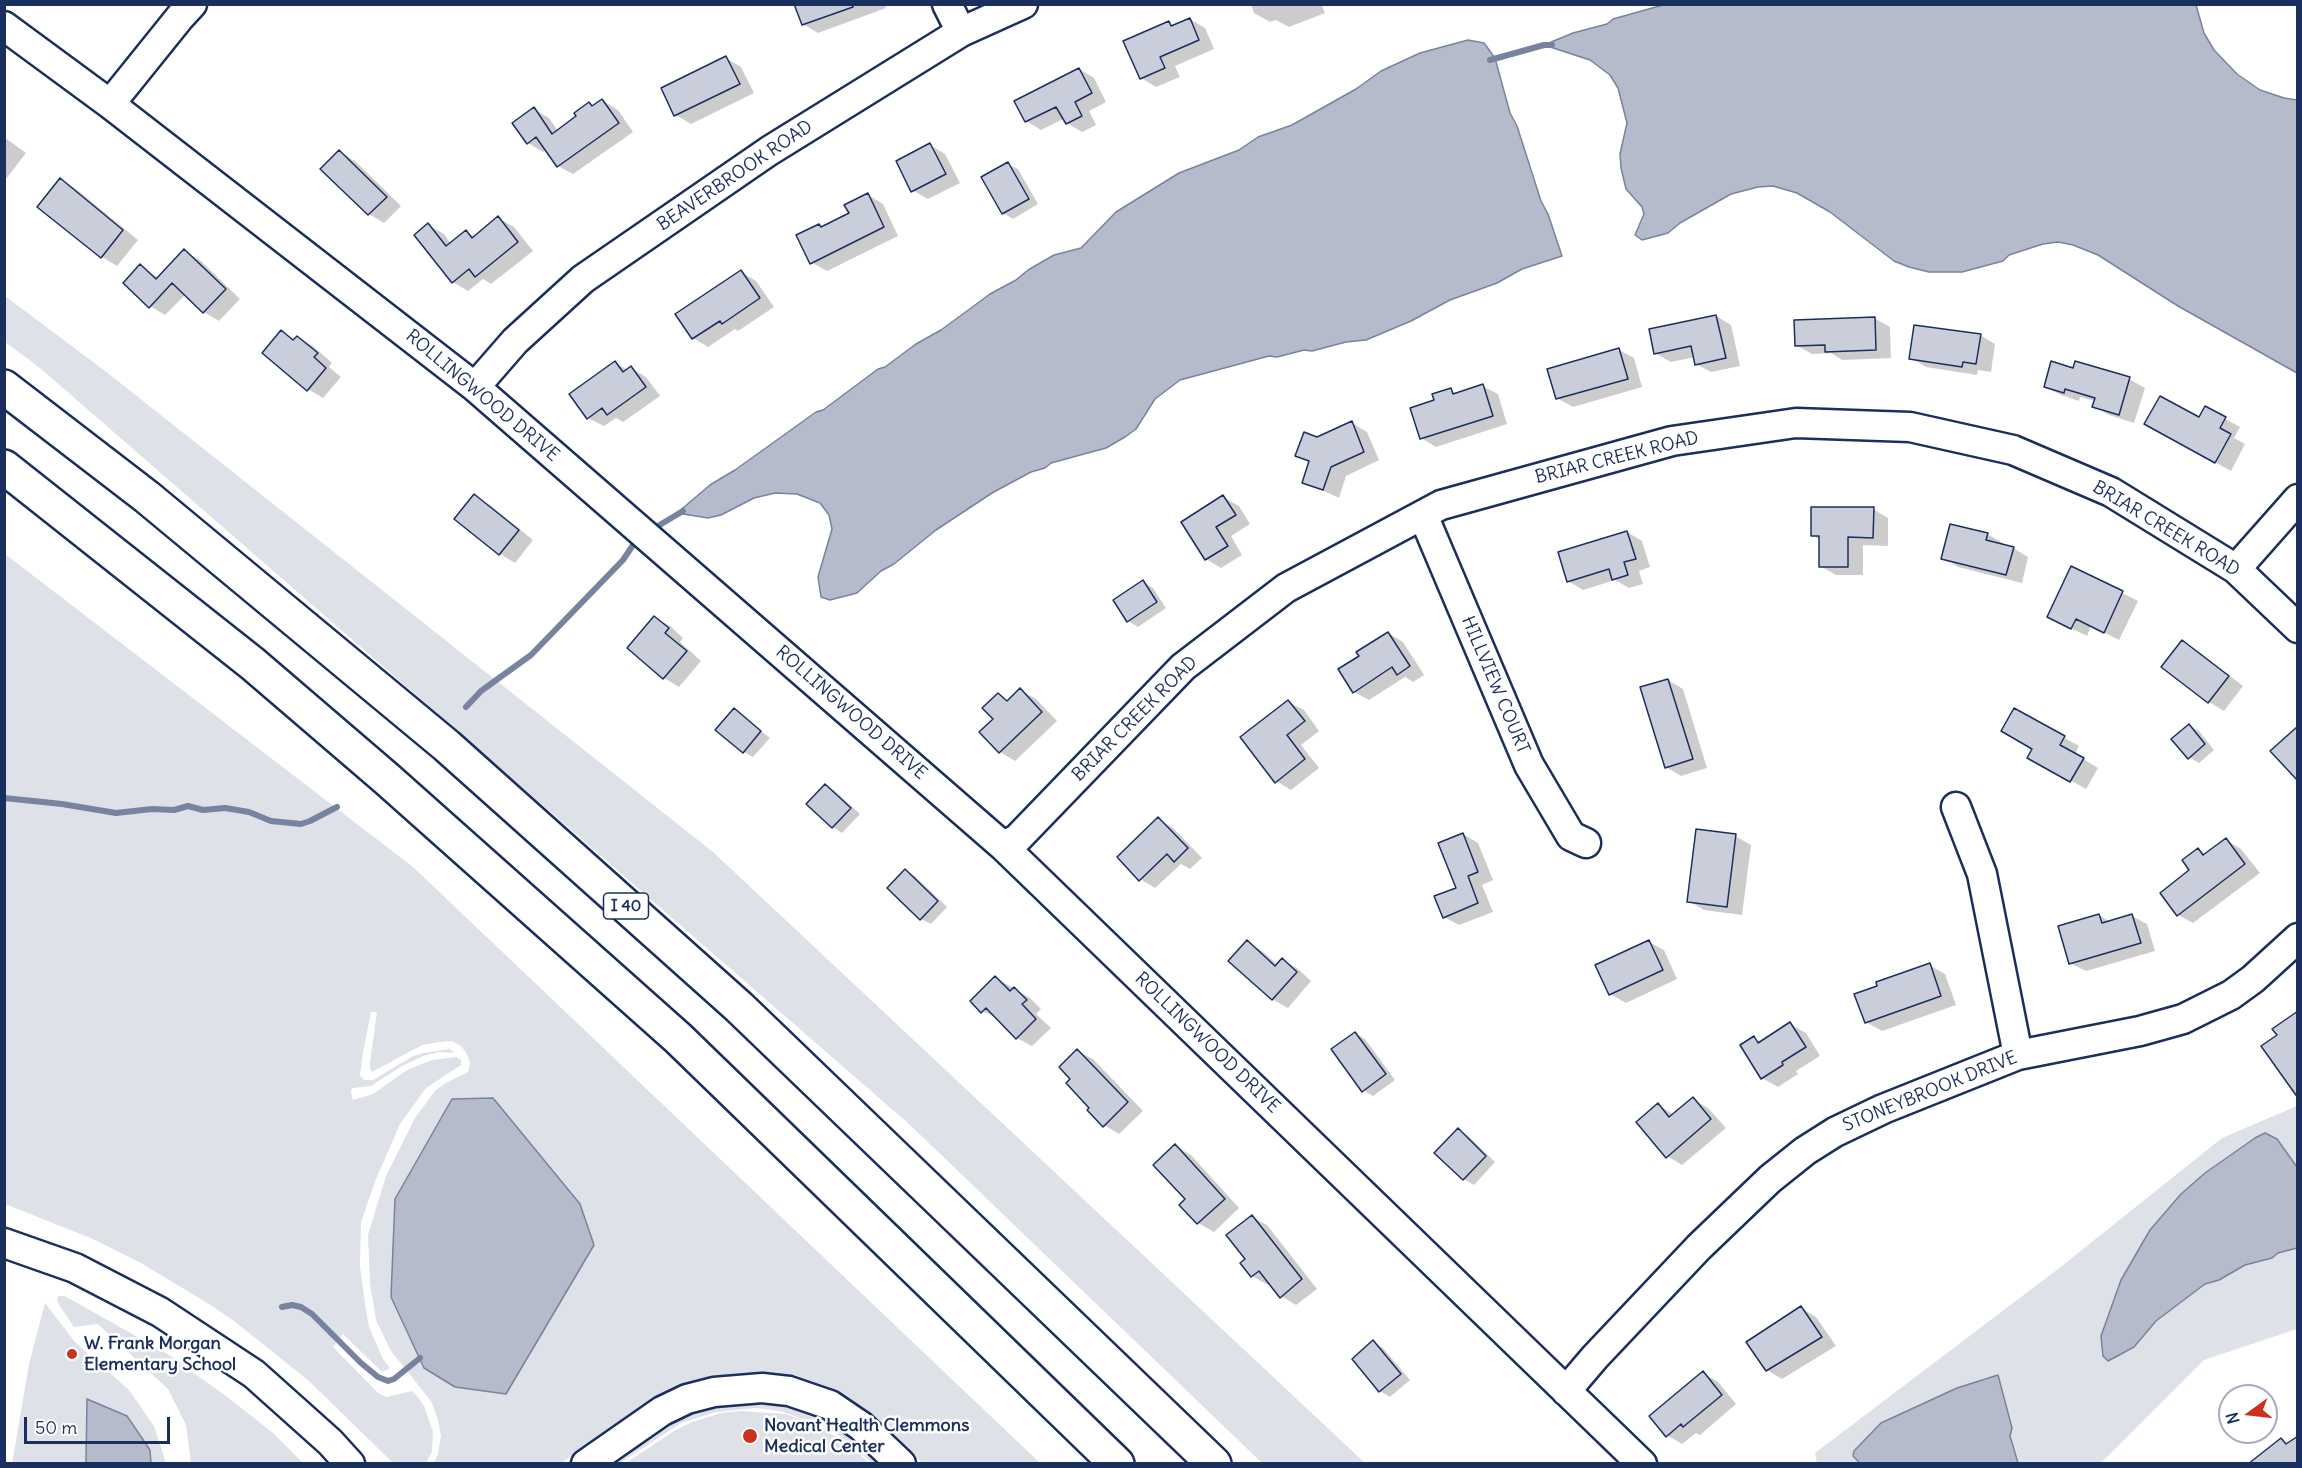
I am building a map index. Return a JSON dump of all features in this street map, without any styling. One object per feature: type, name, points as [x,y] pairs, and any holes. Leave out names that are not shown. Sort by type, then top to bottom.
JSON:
[{"type":"highway","name":"I 40","points":[[4,387],[147,497],[465,762],[739,1006],[1214,1464]]},
{"type":"highway","points":[[4,467],[253,664],[387,779],[670,1030],[1117,1464]]},
{"type":"street","points":[[110,104],[192,4]]},
{"type":"street","points":[[947,4],[961,32]]},
{"type":"street","name":"BEAVERBROOK ROAD","points":[[475,387],[515,341],[583,279],[769,151],[961,32],[1023,4]]},
{"type":"street","name":"ROLLINGWOOD DRIVE","points":[[4,26],[110,104],[475,387],[1003,846],[1642,1464]]},
{"type":"street","name":"BRIAR CREEK ROAD","points":[[1003,846],[1017,839],[1183,667],[1286,588],[1441,506],[1672,441],[1796,423],[1910,426],[2013,450],[2111,492],[2236,569],[2298,628]]},
{"type":"street","points":[[2236,569],[2298,499]]},
{"type":"street","name":"HILLVIEW COURT","points":[[1423,515],[1529,765],[1571,836],[1586,843]]},
{"type":"street","points":[[1956,807],[1982,874],[2018,1055]]},
{"type":"street","name":"STONEYBROOK DRIVE","points":[[1566,1391],[1699,1247],[1770,1179],[1804,1151],[1835,1132],[1883,1109],[2018,1055],[2140,1031],[2183,1019],[2231,995],[2253,979],[2298,938]]},
{"type":"street","points":[[4,1243],[75,1268],[160,1312],[254,1374],[330,1442],[350,1464]]},
{"type":"street","points":[[586,1464],[662,1411],[687,1399],[714,1392],[762,1388],[789,1391],[830,1406],[861,1426],[901,1464]]},
{"type":"shaded area","points":[[5,296],[109,374],[713,852],[1365,1463],[1262,1463],[909,1124],[40,368],[5,342]]},
{"type":"shaded area","points":[[5,554],[413,867],[1040,1463],[922,1463],[883,1426],[836,1393],[810,1382],[752,1373],[696,1381],[669,1392],[561,1463],[434,1463],[441,1436],[431,1401],[391,1351],[376,1320],[370,1284],[368,1235],[386,1176],[415,1118],[435,1091],[468,1072],[470,1063],[461,1046],[452,1041],[439,1042],[422,1045],[372,1072],[370,1062],[377,1012],[371,1012],[363,1052],[360,1076],[364,1080],[373,1080],[413,1056],[423,1053],[450,1049],[454,1053],[439,1052],[423,1056],[402,1066],[371,1086],[352,1088],[353,1100],[373,1094],[407,1070],[432,1060],[456,1057],[461,1060],[461,1065],[426,1088],[400,1124],[376,1179],[361,1222],[360,1266],[369,1327],[383,1359],[390,1368],[382,1372],[343,1334],[333,1347],[378,1393],[386,1397],[412,1391],[417,1396],[424,1406],[433,1432],[432,1452],[426,1463],[393,1463],[309,1381],[209,1304],[141,1263],[93,1239],[5,1204]]},
{"type":"shaded area","points":[[2297,1106],[2297,1329],[2204,1360],[2101,1463],[1817,1464],[1815,1453],[2058,1269],[2222,1138]]},
{"type":"shaded area","points":[[58,1296],[64,1296],[166,1353],[273,1433],[303,1463],[191,1463],[186,1425],[168,1389],[98,1324],[74,1327],[59,1305]]},
{"type":"shaded area","points":[[45,1303],[75,1342],[129,1390],[154,1426],[166,1463],[151,1463],[150,1449],[87,1399],[86,1463],[12,1464],[29,1364]]},
{"type":"shaded area","points":[[750,1402],[781,1405],[815,1415],[852,1437],[881,1463],[872,1463],[850,1443],[824,1426],[780,1411],[756,1408],[716,1412],[681,1423],[620,1463],[609,1464],[666,1425],[690,1413],[721,1404]]},
{"type":"shaded area","name":"Novant Health Clemmons Medical Center","points":[[741,1411],[786,1414],[819,1426],[848,1444],[869,1463],[626,1463],[674,1431],[692,1422],[721,1413]]},
{"type":"water","points":[[1663,5],[2196,5],[2204,33],[2214,50],[2237,74],[2260,90],[2297,100],[2297,373],[2178,306],[2098,255],[2073,245],[2058,242],[2043,244],[2009,255],[2003,261],[1962,272],[1929,272],[1894,261],[1830,212],[1797,193],[1773,186],[1758,187],[1731,194],[1680,223],[1668,233],[1642,240],[1635,235],[1644,214],[1642,207],[1626,189],[1621,168],[1620,154],[1627,123],[1618,88],[1610,75],[1590,60],[1544,45],[1573,33],[1607,24],[1613,19]]},
{"type":"water","points":[[1468,40],[1484,43],[1495,58],[1510,113],[1517,126],[1541,201],[1548,214],[1562,256],[1522,269],[1497,283],[1450,300],[1411,321],[1366,340],[1346,342],[1312,351],[1304,350],[1277,357],[1269,356],[1180,380],[1155,399],[1136,429],[1125,437],[1106,448],[1051,463],[992,493],[936,530],[894,564],[881,571],[857,593],[830,600],[821,597],[818,577],[832,529],[829,515],[820,503],[797,494],[775,493],[754,498],[721,515],[708,518],[677,513],[710,485],[735,470],[816,412],[823,410],[878,369],[885,367],[916,344],[941,330],[990,294],[1054,255],[1081,248],[1116,212],[1179,173],[1239,150],[1258,137],[1292,125],[1356,89],[1381,71],[1420,53]]},
{"type":"water","points":[[493,1098],[580,1204],[594,1245],[506,1394],[455,1387],[424,1368],[391,1297],[395,1199],[452,1099]]},
{"type":"water","points":[[2265,1133],[2277,1139],[2297,1167],[2297,1248],[2245,1265],[2219,1280],[2205,1284],[2156,1321],[2134,1347],[2108,1361],[2103,1356],[2101,1336],[2121,1280],[2150,1230],[2181,1194],[2205,1173]]},
{"type":"water","points":[[1998,1375],[2012,1428],[2010,1436],[2018,1463],[1861,1464],[1853,1456],[1854,1451],[1881,1423],[1957,1388]]},
{"type":"water","points":[[87,1399],[127,1416],[150,1450],[151,1463],[86,1463]]},
{"type":"building","points":[[794,4],[853,4],[853,7],[802,25]]},
{"type":"building","points":[[1190,18],[1199,40],[1160,57],[1165,68],[1140,79],[1123,41],[1169,21],[1171,26]]},
{"type":"building","points":[[726,56],[740,84],[674,116],[661,88]]},
{"type":"building","points":[[1079,68],[1092,93],[1075,102],[1082,116],[1066,124],[1056,107],[1025,122],[1014,101]]},
{"type":"building","points":[[602,99],[619,123],[557,167],[536,137],[527,144],[512,123],[534,107],[552,134],[576,116],[574,113],[589,102],[592,106]]},
{"type":"building","points":[[930,143],[946,174],[911,192],[896,161]]},
{"type":"building","points":[[339,150],[387,197],[368,215],[320,169]]},
{"type":"building","points":[[1008,162],[1029,199],[1002,214],[981,177]]},
{"type":"building","points":[[60,178],[123,230],[101,258],[37,207]]},
{"type":"building","points":[[868,193],[884,227],[810,264],[796,235],[819,224],[821,227],[849,213],[844,205]]},
{"type":"building","points":[[498,216],[518,242],[475,277],[469,269],[452,283],[414,235],[428,223],[446,246],[466,230],[472,238]]},
{"type":"building","points":[[184,249],[226,289],[203,313],[172,283],[149,308],[123,283],[140,264],[156,279]]},
{"type":"building","points":[[741,270],[760,298],[722,324],[720,321],[692,339],[675,314]]},
{"type":"building","points":[[1716,315],[1726,358],[1695,365],[1691,346],[1654,354],[1649,329]]},
{"type":"building","points":[[1875,317],[1876,350],[1825,352],[1825,345],[1795,346],[1794,320]]},
{"type":"building","points":[[1914,325],[1981,334],[1976,364],[1963,362],[1962,367],[1909,359]]},
{"type":"building","points":[[281,330],[293,340],[297,336],[318,353],[314,357],[326,368],[307,391],[262,353]]},
{"type":"building","points":[[1619,348],[1628,379],[1556,399],[1547,369]]},
{"type":"building","points":[[615,361],[623,372],[631,366],[646,387],[607,415],[602,408],[587,419],[569,394]]},
{"type":"building","points":[[2051,361],[2073,368],[2075,361],[2130,377],[2119,415],[2092,407],[2095,398],[2065,389],[2064,393],[2044,387]]},
{"type":"building","points":[[1483,384],[1493,416],[1420,439],[1410,408],[1434,400],[1432,394],[1451,388],[1453,394]]},
{"type":"building","points":[[2160,396],[2199,417],[2205,406],[2226,417],[2220,428],[2231,434],[2215,463],[2144,424]]},
{"type":"building","points":[[1352,421],[1364,452],[1331,467],[1323,490],[1302,483],[1309,461],[1295,456],[1304,432],[1317,437]]},
{"type":"building","points":[[474,494],[519,530],[499,555],[454,519]]},
{"type":"building","points":[[1223,495],[1236,515],[1216,527],[1228,546],[1205,560],[1181,522]]},
{"type":"building","points":[[1811,507],[1874,507],[1873,538],[1848,537],[1848,567],[1819,567],[1819,536],[1811,536]]},
{"type":"building","points":[[1950,524],[1988,533],[1986,540],[2014,547],[2006,575],[1941,559]]},
{"type":"building","points":[[1627,531],[1636,559],[1624,562],[1628,575],[1612,580],[1609,569],[1567,582],[1558,552]]},
{"type":"building","points":[[2071,566],[2123,591],[2104,633],[2076,619],[2071,629],[2047,617]]},
{"type":"building","points":[[1143,580],[1157,602],[1127,622],[1113,600]]},
{"type":"building","points":[[654,616],[669,628],[665,633],[687,651],[663,679],[627,648]]},
{"type":"building","points":[[1388,632],[1410,666],[1397,675],[1392,667],[1353,693],[1338,669],[1359,656],[1356,652]]},
{"type":"building","points":[[2182,640],[2229,676],[2208,703],[2161,667]]},
{"type":"building","points":[[1668,679],[1693,759],[1665,768],[1640,687]]},
{"type":"building","points":[[1020,688],[1042,712],[999,753],[979,732],[993,719],[982,708],[998,693],[1007,701]]},
{"type":"building","points":[[1288,700],[1305,721],[1287,735],[1305,759],[1275,783],[1240,737]]},
{"type":"building","points":[[734,708],[761,731],[743,753],[715,730]]},
{"type":"building","points":[[2014,708],[2065,736],[2060,745],[2084,758],[2070,782],[2027,758],[2032,749],[2001,731]]},
{"type":"building","points":[[2189,724],[2205,744],[2188,759],[2171,739]]},
{"type":"building","points":[[2298,726],[2298,781],[2270,751]]},
{"type":"building","points":[[825,784],[851,808],[832,828],[806,804]]},
{"type":"building","points":[[1158,817],[1188,848],[1174,862],[1167,854],[1139,881],[1117,857]]},
{"type":"building","points":[[1696,829],[1736,834],[1727,907],[1687,902]]},
{"type":"building","points":[[1463,833],[1478,872],[1468,876],[1478,903],[1443,918],[1434,896],[1456,888],[1438,843]]},
{"type":"building","points":[[2226,838],[2245,864],[2177,916],[2160,893],[2189,870],[2182,860],[2198,848],[2203,855]]},
{"type":"building","points":[[905,869],[938,901],[920,920],[887,888]]},
{"type":"building","points":[[2099,914],[2102,923],[2132,914],[2141,943],[2069,964],[2058,926]]},
{"type":"building","points":[[1247,940],[1275,966],[1282,958],[1297,972],[1272,1000],[1228,961]]},
{"type":"building","points":[[1649,940],[1663,970],[1609,995],[1595,965]]},
{"type":"building","points":[[1930,963],[1941,996],[1865,1023],[1854,994],[1877,986],[1876,982]]},
{"type":"building","points":[[995,976],[1010,991],[1014,987],[1027,1000],[1022,1004],[1036,1019],[1016,1039],[986,1008],[981,1013],[970,1001]]},
{"type":"building","points":[[2298,1011],[2298,1098],[2261,1046],[2277,1035],[2272,1029]]},
{"type":"building","points":[[1790,1022],[1806,1047],[1761,1079],[1740,1045],[1754,1036],[1758,1043]]},
{"type":"building","points":[[1355,1032],[1386,1074],[1362,1092],[1331,1049]]},
{"type":"building","points":[[1077,1049],[1128,1102],[1103,1127],[1066,1083],[1070,1079],[1059,1067]]},
{"type":"building","points":[[1693,1097],[1711,1119],[1666,1158],[1636,1122],[1658,1103],[1669,1117]]},
{"type":"building","points":[[1458,1128],[1486,1156],[1463,1180],[1434,1153]]},
{"type":"building","points":[[1175,1144],[1225,1199],[1197,1224],[1179,1205],[1185,1199],[1153,1165]]},
{"type":"building","points":[[1252,1215],[1302,1279],[1280,1298],[1259,1271],[1251,1277],[1240,1263],[1245,1259],[1226,1235]]},
{"type":"building","points":[[1801,1306],[1822,1337],[1766,1371],[1746,1342]]},
{"type":"building","points":[[1373,1340],[1401,1374],[1379,1392],[1352,1359]]},
{"type":"building","points":[[1703,1371],[1722,1395],[1683,1427],[1681,1424],[1666,1437],[1649,1416]]},
{"type":"building","points":[[2298,1436],[2298,1464],[2248,1464],[2273,1444],[2278,1444],[2281,1438],[2286,1444]]},
{"type":"waterway","points":[[1490,60],[1544,45],[1552,45]]},
{"type":"waterway","points":[[658,526],[683,511]]},
{"type":"waterway","points":[[466,707],[481,691],[531,655],[623,560],[633,545]]},
{"type":"waterway","points":[[4,798],[116,813],[152,809],[174,810],[188,806],[203,810],[225,808],[249,812],[271,821],[301,824],[337,807]]},
{"type":"waterway","points":[[282,1307],[292,1305],[301,1307],[312,1314],[361,1363],[378,1377],[388,1381],[394,1379],[420,1358]]},
{"type":"place","name":"W. Frank Morgan Elementary School","points":[[72,1354]]},
{"type":"place","name":"Novant Health Clemmons Medical Center","points":[[750,1436]]}]
